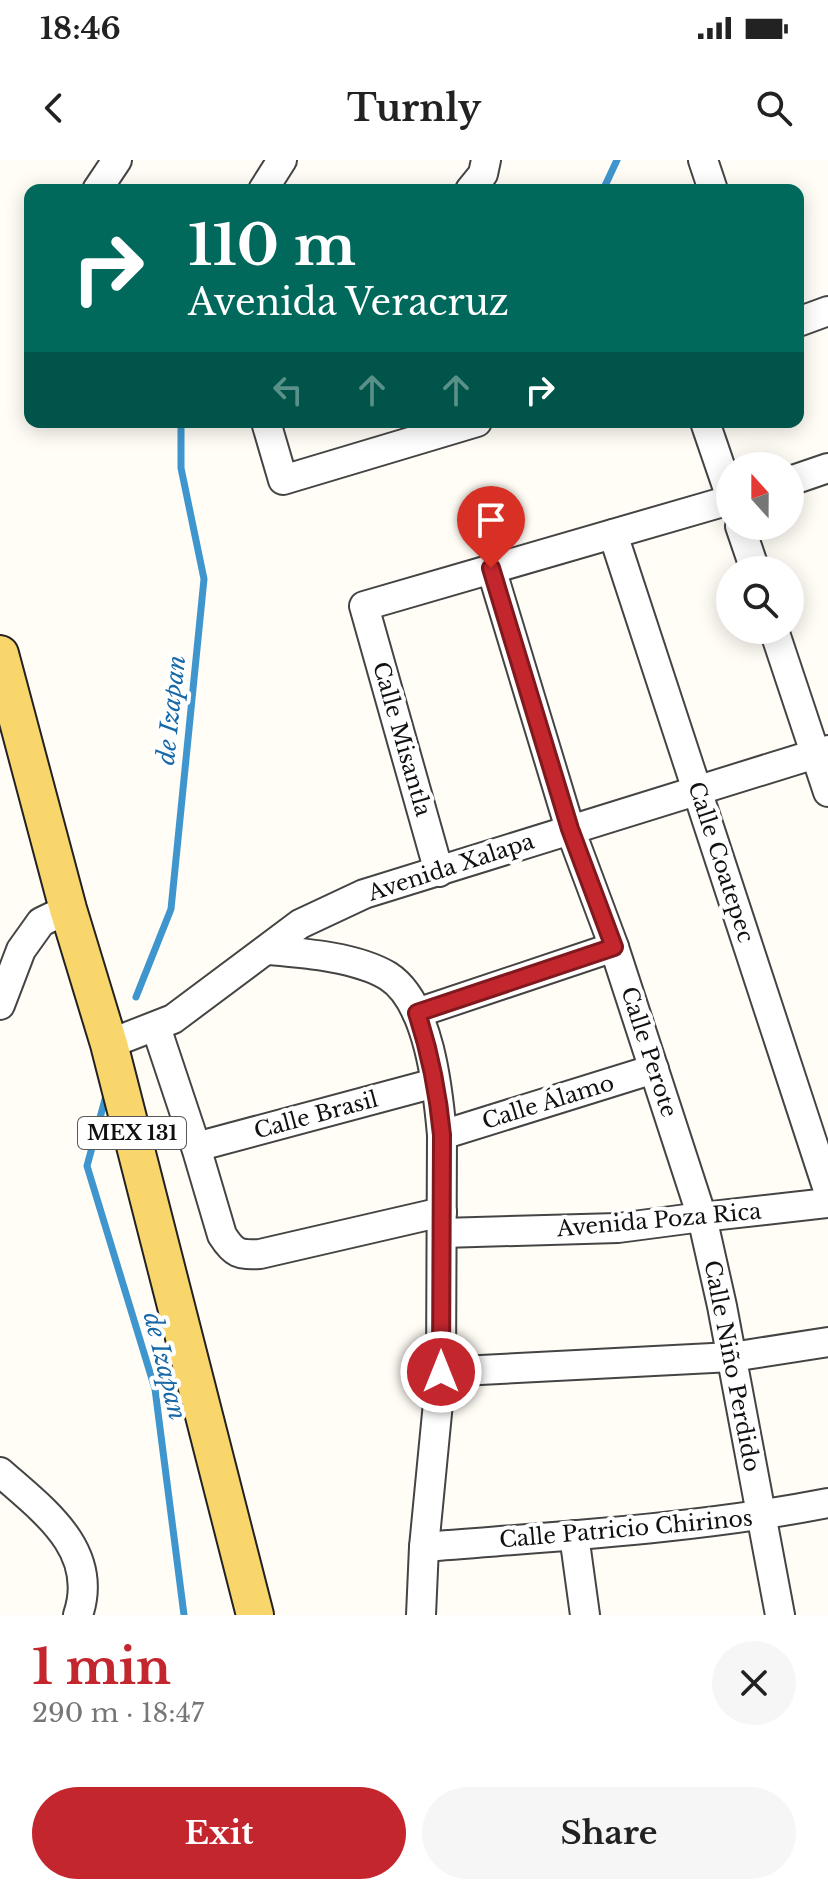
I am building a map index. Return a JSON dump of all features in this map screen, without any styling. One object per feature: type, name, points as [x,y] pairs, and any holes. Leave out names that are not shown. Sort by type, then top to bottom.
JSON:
[{"type":"main road","name":"MEX 131","points":[[0,654],[68,909],[109,1044],[255,1615]]},
{"type":"street","points":[[101,184],[117,160]]},
{"type":"street","points":[[267,184],[282,160]]},
{"type":"street","points":[[475,184],[483,174],[486,160]]},
{"type":"street","points":[[703,160],[711,184]]},
{"type":"street","points":[[804,320],[828,311]]},
{"type":"street","points":[[268,428],[283,480],[457,428]]},
{"type":"street","points":[[707,428],[716,455]]},
{"type":"street","points":[[804,476],[828,468]]},
{"type":"street","points":[[491,568],[716,502]]},
{"type":"street","name":"Calle Coatepec","points":[[613,534],[828,1190]]},
{"type":"street","name":"Calle Misantla","points":[[439,872],[364,606],[491,568]]},
{"type":"street","name":"Calle Perote","points":[[491,568],[570,829],[614,947],[702,1217]]},
{"type":"street","points":[[780,644],[822,752],[828,792]]},
{"type":"street","name":"Avenida Xalapa","points":[[109,1044],[173,1019],[300,924],[364,894],[822,752]]},
{"type":"street","points":[[0,1005],[21,950],[41,922],[68,909]]},
{"type":"street","points":[[417,1013],[614,947]]},
{"type":"street","points":[[268,950],[332,958],[388,977],[408,994],[428,1046],[442,1135],[441,1372],[424,1547],[421,1615]]},
{"type":"street","points":[[156,1027],[196,1147]]},
{"type":"street","name":"Calle Álamo","points":[[442,1135],[654,1069]]},
{"type":"street","name":"Calle Brasil","points":[[196,1147],[435,1083]]},
{"type":"street","name":"Avenida Poza Rica","points":[[196,1147],[222,1235],[230,1248],[241,1255],[442,1223],[618,1228],[828,1203]]},
{"type":"street","name":"Calle Niño Perdido","points":[[702,1217],[732,1357],[780,1615]]},
{"type":"street","points":[[441,1372],[732,1357],[828,1342]]},
{"type":"street","points":[[0,1472],[46,1513],[66,1536],[76,1554],[83,1578],[78,1615]]},
{"type":"street","name":"Calle Patricio Chirinos","points":[[424,1547],[761,1516],[828,1503]]},
{"type":"street","points":[[574,1535],[585,1615]]},
{"type":"waterway","name":"de Izapan","points":[[606,184],[617,160]]},
{"type":"waterway","name":"de Izapan","points":[[136,997],[171,909],[204,579],[181,468],[181,428]]},
{"type":"waterway","name":"de Izapan","points":[[107,1092],[87,1166],[155,1389],[184,1615]]},
{"type":"route","points":[[441,1372],[442,1135],[428,1046],[417,1013],[614,947],[570,829],[491,568]]}]
